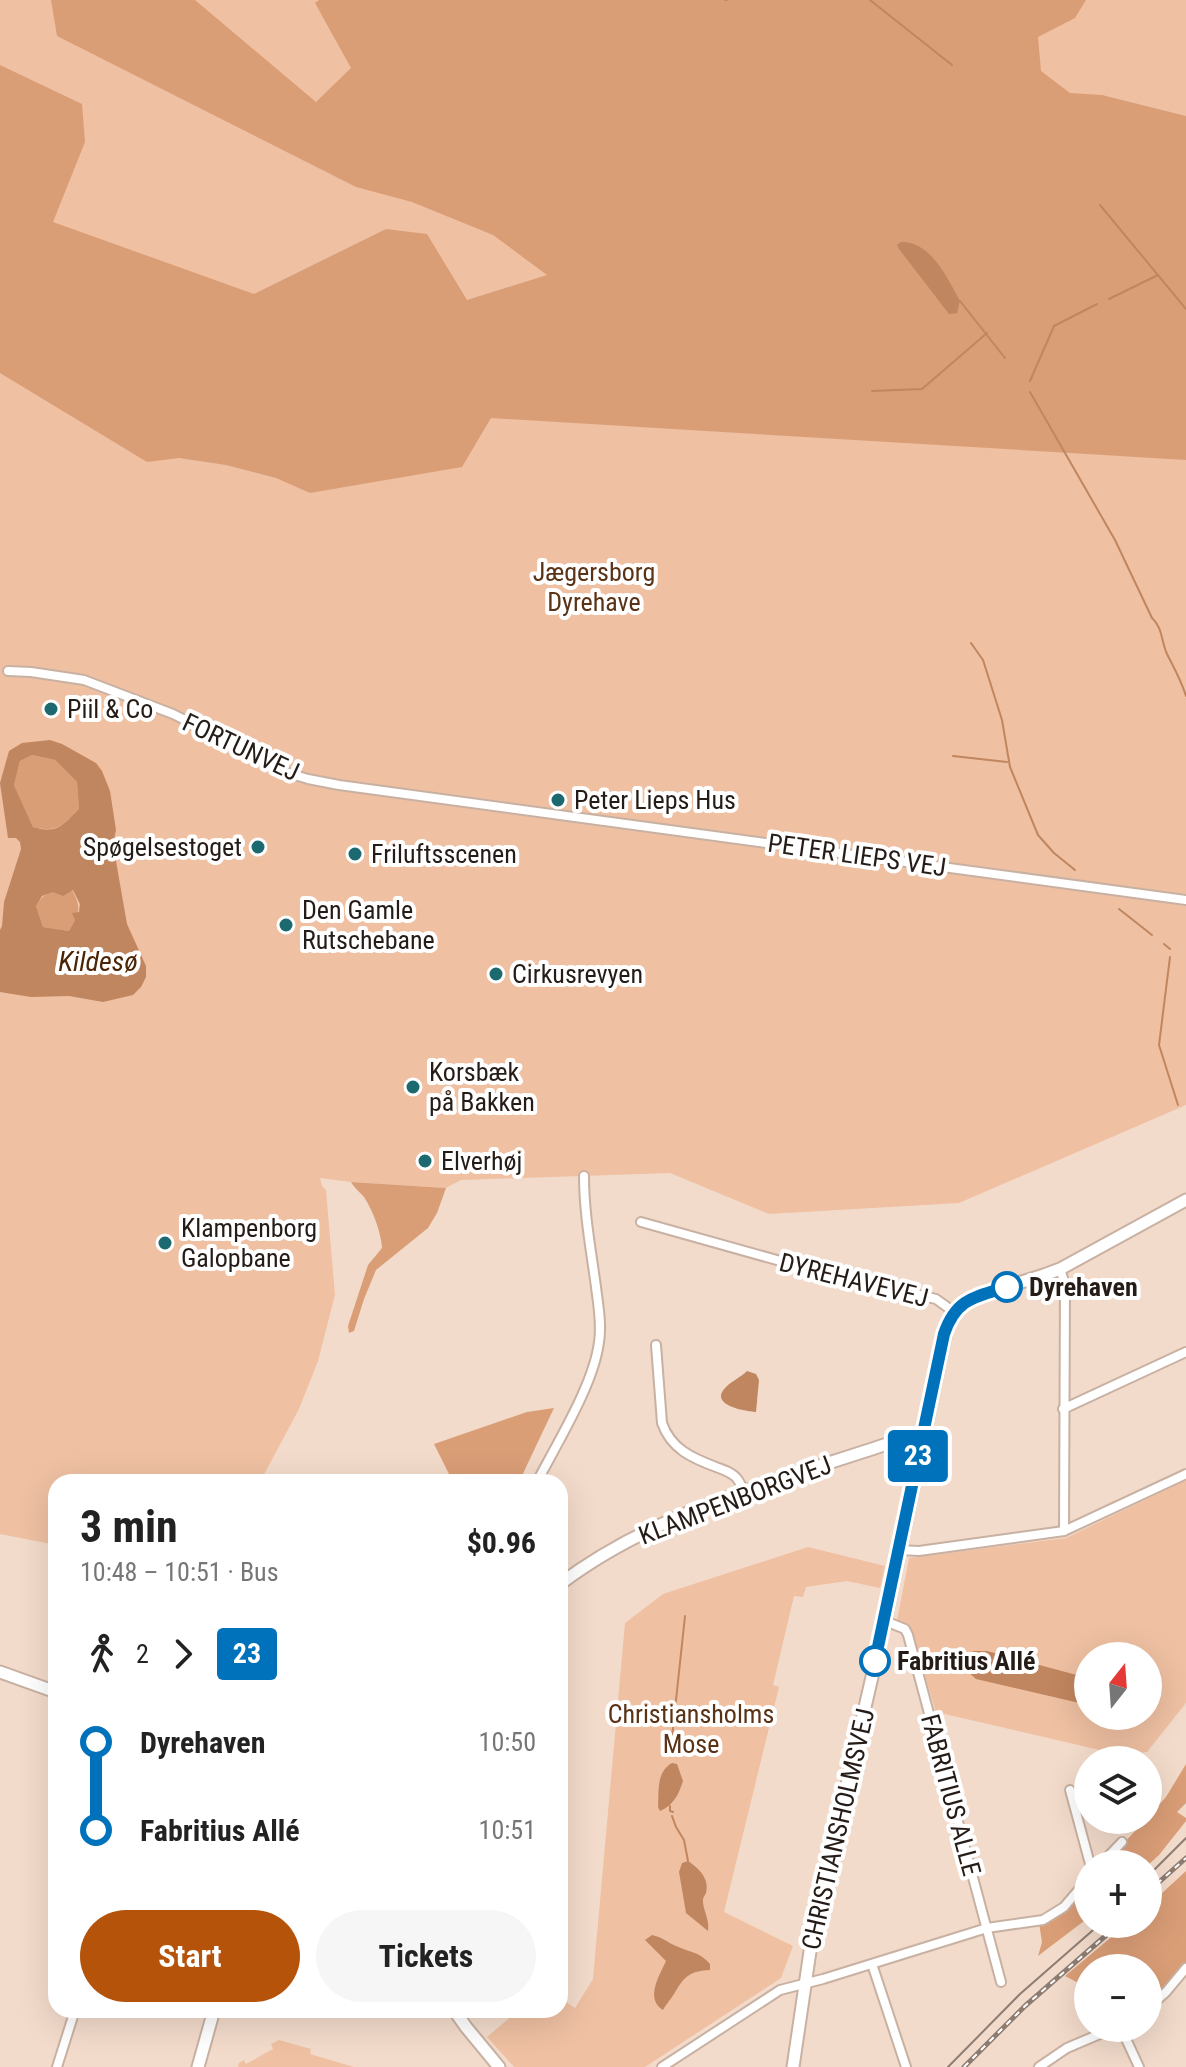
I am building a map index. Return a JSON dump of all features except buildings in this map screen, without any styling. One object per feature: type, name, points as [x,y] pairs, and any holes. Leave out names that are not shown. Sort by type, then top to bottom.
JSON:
[{"type":"street","name":"FORTUNVEJ","points":[[8,671],[84,680],[199,727],[275,769],[308,779],[527,811]]},
{"type":"street","name":"PETER LIEPS VEJ","points":[[527,811],[1186,900]]},
{"type":"street","points":[[541,1474],[585,1388],[600,1339],[584,1176]]},
{"type":"street","name":"DYREHAVEVEJ","points":[[641,1222],[809,1269],[936,1299],[954,1312],[973,1297],[1060,1269],[1186,1200]]},
{"type":"street","points":[[1060,1269],[1065,1284],[1064,1531]]},
{"type":"street","name":"CHRISTIANSHOLMSVEJ","points":[[793,2067],[813,1931],[885,1621],[944,1334],[954,1312]]},
{"type":"street","points":[[656,1345],[662,1423],[666,1434],[682,1451],[738,1478],[744,1492]]},
{"type":"street","points":[[1063,1409],[1186,1352]]},
{"type":"street","name":"KLAMPENBORGVEJ","points":[[568,1579],[634,1537],[702,1507],[887,1444],[920,1446]]},
{"type":"street","points":[[899,1550],[919,1551],[1064,1531],[1186,1474]]},
{"type":"street","name":"FABRITIUS ALLE","points":[[885,1621],[905,1629],[908,1635],[1001,1982]]},
{"type":"street","points":[[0,1672],[48,1689]]},
{"type":"street","points":[[1070,1790],[1086,1850]]},
{"type":"street","points":[[1114,1850],[1122,1842]]},
{"type":"street","points":[[662,2067],[780,1990],[987,1928],[1043,1920],[1064,1907],[1074,1895]]},
{"type":"street","points":[[872,1964],[906,2067]]},
{"type":"street","points":[[1162,1996],[1186,1968]]},
{"type":"street","points":[[57,2067],[72,2018]]},
{"type":"street","points":[[198,2067],[212,2018]]},
{"type":"street","points":[[460,2018],[499,2067]]},
{"type":"street","points":[[1039,2067],[1081,2042]]},
{"type":"street","points":[[1127,2042],[1139,2067]]},
{"type":"green space","name":"Jægersborg Dyrehave","points":[[0,0],[1186,0],[1186,1105],[959,1203],[769,1214],[670,1173],[461,1180],[446,1188],[320,1178],[326,1190],[335,1295],[318,1361],[299,1409],[264,1474],[48,1474],[48,1543],[0,1534]]},
{"type":"green space","points":[[1186,1480],[1186,1703],[1152,1746],[1082,1746],[936,1712],[910,1628],[897,1621],[909,1558],[1066,1538]]},
{"type":"green space","name":"Christiansholms Mose","points":[[808,1547],[885,1566],[880,1588],[847,1581],[806,1587],[803,1597],[794,1596],[773,1685],[779,1687],[724,1912],[793,1946],[781,1978],[645,2067],[514,2067],[487,2037],[510,2018],[568,2018],[568,2003],[575,2008],[593,1979],[625,1623],[663,1594]]},
{"type":"green space","points":[[279,2040],[311,2049],[310,2054],[354,2067],[238,2067],[244,2060],[246,2064],[273,2049],[271,2044]]},
{"type":"shaded area","points":[[51,0],[195,0],[316,102],[351,68],[315,3],[319,0],[1086,0],[1075,18],[1038,37],[1041,71],[1070,93],[1102,95],[1186,116],[1186,460],[491,418],[462,467],[310,493],[276,478],[226,465],[179,458],[147,462],[0,373],[0,65],[82,104],[85,142],[53,222],[254,294],[386,229],[427,234],[467,300],[547,275],[493,235],[412,202],[356,187],[57,36]]},
{"type":"shaded area","points":[[32,755],[55,760],[77,782],[79,809],[54,828],[33,827],[14,785],[20,761]]},
{"type":"shaded area","points":[[72,890],[78,911],[69,931],[43,927],[36,906],[39,901],[51,892]]},
{"type":"shaded area","points":[[351,1182],[446,1188],[428,1228],[376,1270],[354,1331],[349,1333],[348,1326],[368,1265],[382,1248],[370,1209]]},
{"type":"shaded area","points":[[554,1408],[523,1474],[449,1474],[434,1444],[527,1412]]},
{"type":"shaded area","points":[[1186,1764],[1186,1803],[1177,1812],[1186,1821],[1162,1851],[1118,1850],[1132,1834],[1162,1834],[1162,1801]]},
{"type":"shaded area","points":[[1186,1871],[1186,1963],[1162,1993],[1162,1954],[1091,1954],[1110,1938],[1162,1938],[1162,1893]]},
{"type":"shaded area","points":[[1074,1900],[1074,1929],[1038,1956],[1042,1942],[1039,1923]]},
{"type":"shaded area","points":[[1074,1968],[1074,1981],[1065,1976]]},
{"type":"water","points":[[901,242],[921,248],[937,262],[960,301],[957,313],[949,314],[899,249],[897,245]]},
{"type":"water","name":"Kildesø","points":[[50,740],[62,744],[96,763],[102,771],[110,791],[116,830],[113,844],[127,924],[146,966],[146,977],[133,995],[103,1002],[69,996],[31,997],[0,992],[0,930],[4,902],[21,849],[16,838],[8,838],[0,783],[9,751],[22,743]],"holes":[[[32,755],[55,760],[77,782],[79,809],[54,829],[33,827],[14,785],[20,761]],[[73,890],[80,904],[79,912],[72,913],[75,920],[69,931],[43,927],[36,906],[42,896],[53,892],[63,896]]]},
{"type":"water","points":[[747,1371],[756,1374],[759,1380],[756,1412],[730,1406],[721,1398],[726,1387]]},
{"type":"water","points":[[973,1651],[987,1651],[1074,1674],[1074,1702],[976,1679],[967,1671],[968,1658]]},
{"type":"water","points":[[672,1763],[677,1764],[683,1781],[675,1799],[660,1811],[661,1777]]},
{"type":"water","points":[[688,1861],[705,1878],[707,1888],[703,1903],[708,1931],[686,1913],[679,1872],[682,1863]]},
{"type":"water","points":[[652,1935],[698,1955],[710,1964],[710,1970],[684,1979],[663,2010],[654,1994],[666,1961],[645,1940]]},
{"type":"waterway","points":[[870,0],[952,65]]},
{"type":"waterway","points":[[1100,205],[1186,309]]},
{"type":"waterway","points":[[1109,299],[1158,275]]},
{"type":"waterway","points":[[960,301],[1005,358]]},
{"type":"waterway","points":[[1030,381],[1054,326],[1097,304]]},
{"type":"waterway","points":[[872,391],[922,389],[987,333]]},
{"type":"waterway","points":[[1030,392],[1115,540],[1158,626],[1186,696]]},
{"type":"waterway","points":[[971,643],[983,660],[1002,720],[1010,767],[1038,835],[1075,870]]},
{"type":"waterway","points":[[953,756],[1007,762]]},
{"type":"waterway","points":[[1119,909],[1152,935]]},
{"type":"waterway","points":[[1164,944],[1170,949]]},
{"type":"waterway","points":[[1170,957],[1159,1045],[1178,1105]]},
{"type":"waterway","points":[[670,1756],[685,1616]]},
{"type":"waterway","points":[[670,1806],[673,1812]]},
{"type":"waterway","points":[[672,1816],[684,1840],[688,1861]]},
{"type":"tram line","points":[[1162,1862],[1186,1838]]},
{"type":"tram line","points":[[948,2067],[1020,1994],[1084,1938]]},
{"type":"railway","points":[[1162,1879],[1186,1858]]},
{"type":"railway","points":[[964,2067],[1025,2006],[1103,1938]]},
{"type":"bus line","name":"23","points":[[875,1661],[944,1334],[954,1312],[963,1302],[1007,1287]]},
{"type":"place","name":"Piil & Co","points":[[51,709]]},
{"type":"place","name":"Peter Lieps Hus","points":[[558,800]]},
{"type":"place","name":"Spøgelsestoget","points":[[258,847]]},
{"type":"place","name":"Friluftsscenen","points":[[355,854]]},
{"type":"place","name":"Den Gamle Rutschebane","points":[[286,925]]},
{"type":"place","name":"Cirkusrevyen","points":[[496,974]]},
{"type":"place","name":"Korsbæk på Bakken","points":[[413,1087]]},
{"type":"place","name":"Elverhøj","points":[[425,1161]]},
{"type":"place","name":"Klampenborg Galopbane","points":[[165,1243]]},
{"type":"place","name":"Dyrehaven","points":[[1007,1287]]},
{"type":"place","name":"Fabritius Allé","points":[[875,1661]]}]
